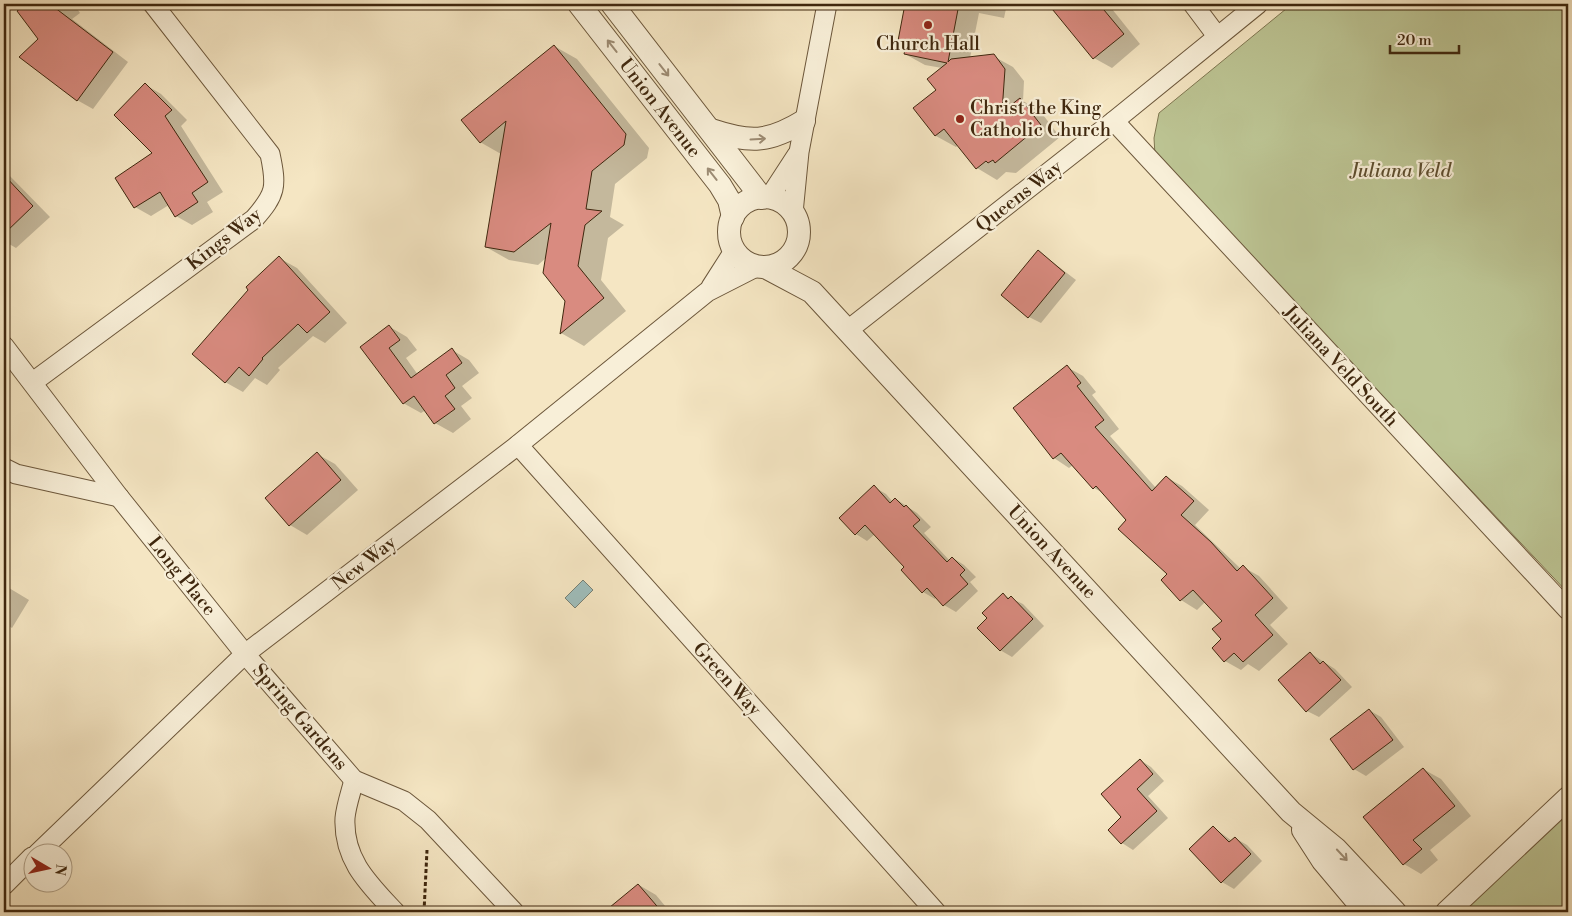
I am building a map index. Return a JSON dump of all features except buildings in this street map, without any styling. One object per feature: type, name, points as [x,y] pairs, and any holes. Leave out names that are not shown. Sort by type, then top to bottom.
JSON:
[{"type":"street","name":"Kings Way","points":[[33,382],[254,219],[269,202],[276,179],[270,154],[153,4]]},
{"type":"street","name":"Union Avenue","points":[[579,4],[726,193],[733,217]]},
{"type":"street","name":"Union Avenue","points":[[612,4],[710,130],[766,198]]},
{"type":"street","points":[[793,214],[784,204],[766,198],[743,204],[733,217],[729,234],[734,251],[744,261],[761,267],[781,262],[791,254],[796,245],[798,232],[793,214],[799,152],[827,4]]},
{"type":"street","points":[[1193,4],[1217,36]]},
{"type":"street","name":"Queens Way","points":[[848,330],[1114,121],[1258,4]]},
{"type":"street","points":[[688,144],[710,130],[737,138],[760,140],[780,134],[804,121]]},
{"type":"street","name":"Juliana Veld South","points":[[1114,121],[1568,610]]},
{"type":"street","points":[[766,198],[799,152]]},
{"type":"street","name":"Union Avenue","points":[[796,245],[812,292]]},
{"type":"street","name":"New Way","points":[[707,292],[734,251]]},
{"type":"street","name":"Union Avenue","points":[[761,267],[812,292],[1291,812],[1336,849],[1395,912]]},
{"type":"street","name":"New Way","points":[[47,844],[245,654],[518,445],[707,292],[761,267]]},
{"type":"street","name":"Long Place","points":[[4,346],[119,497],[245,654]]},
{"type":"street","name":"Green Way","points":[[518,445],[936,912]]},
{"type":"street","points":[[4,468],[16,474],[119,497]]},
{"type":"street","name":"Spring Gardens","points":[[245,654],[354,780],[404,802],[428,820],[514,912]]},
{"type":"street","name":"Spring Gardens","points":[[354,780],[346,818],[349,850],[361,875],[395,912]]},
{"type":"street","points":[[1447,912],[1568,798]]},
{"type":"street","name":"Union Avenue","points":[[1291,812],[1323,861],[1366,912]]},
{"type":"street","points":[[4,885],[22,867]]},
{"type":"path","points":[[424,912],[428,820]]},
{"type":"green space","name":"Juliana Veld","points":[[1292,4],[1568,4],[1568,593],[1155,155],[1154,138],[1159,113]]},
{"type":"green space","points":[[1568,813],[1568,912],[1462,912]]},
{"type":"water","points":[[583,580],[593,590],[575,608],[565,598]]},
{"type":"place","name":"Church Hall","points":[[928,25]]},
{"type":"place","name":"Christ the King Catholic Church","points":[[960,119]]}]
